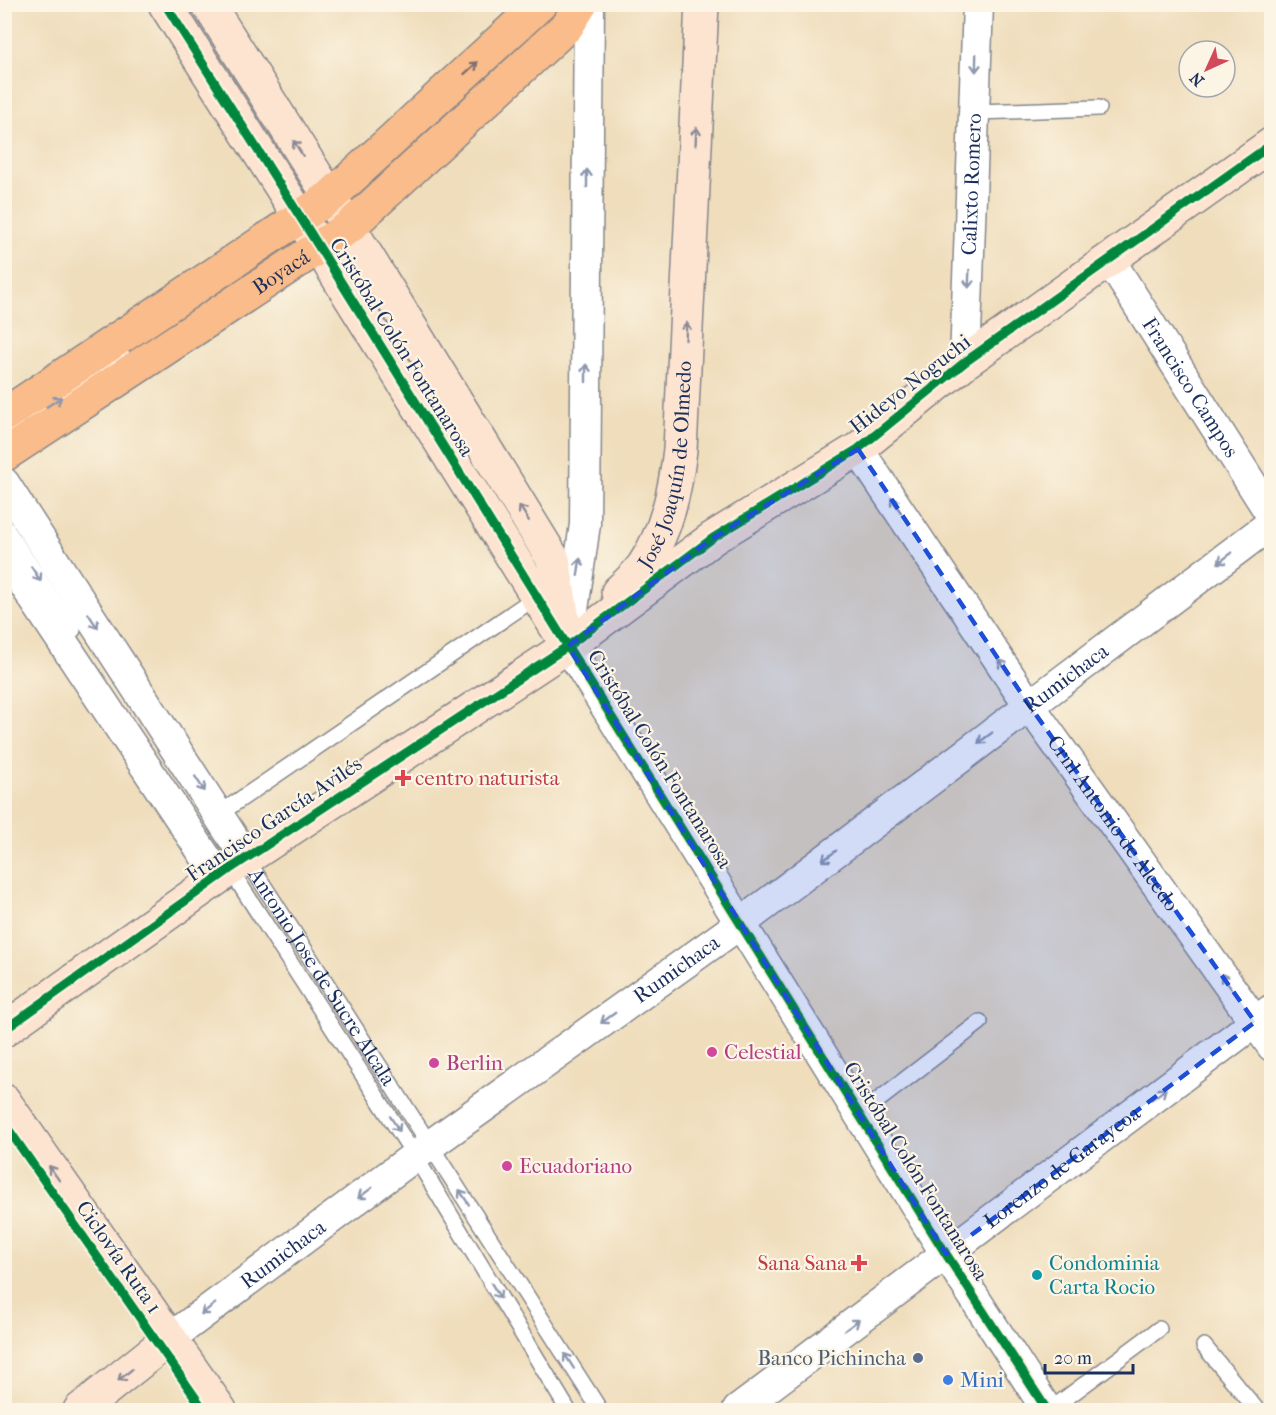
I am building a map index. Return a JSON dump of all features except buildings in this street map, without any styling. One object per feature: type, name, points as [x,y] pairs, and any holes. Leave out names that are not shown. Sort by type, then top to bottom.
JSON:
[{"type":"main road","name":"Boyacá","points":[[340,213],[540,4]]},
{"type":"main road","name":"Boyacá","points":[[4,415],[340,213],[567,26],[581,4]]},
{"type":"main road","name":"Boyacá","points":[[4,455],[310,232]]},
{"type":"street","name":"Cristóbal Colón Fontanarosa","points":[[165,4],[310,232],[946,1254],[1048,1410]]},
{"type":"street","name":"Cristóbal Colón Fontanarosa","points":[[208,4],[553,559],[568,646]]},
{"type":"street","points":[[568,646],[585,524],[589,4]]},
{"type":"street","name":"José Joaquín de Olmedo","points":[[568,646],[643,566],[663,529],[675,491],[680,450],[702,4]]},
{"type":"street","name":"Calixto Romero","points":[[966,362],[978,4]]},
{"type":"street","name":"Hideyo Noguchi","points":[[568,646],[713,538],[858,449],[966,362],[1272,144]]},
{"type":"street","name":"Francisco Campos","points":[[1109,259],[1272,516]]},
{"type":"street","name":"Crnl Antonio de Alcedo","points":[[858,449],[1029,705],[1266,1026]]},
{"type":"street","name":"Antonio Jose de Sucre Alcala","points":[[4,483],[219,814],[232,868]]},
{"type":"street","name":"Rumichaca","points":[[80,1410],[169,1338],[422,1150],[741,923],[1272,523]]},
{"type":"street","name":"Antonio Jose de Sucre Alcala","points":[[4,554],[232,868]]},
{"type":"street","name":"Francisco García Avilés","points":[[4,1030],[232,868],[568,646]]},
{"type":"street","name":"Lorenzo de Garaycoa","points":[[738,1410],[946,1254],[1266,1026]]},
{"type":"street","points":[[4,1101],[220,1410]]},
{"type":"lane","name":"Boyacá","points":[[340,213],[572,4]]},
{"type":"lane","points":[[975,112],[1099,108]]},
{"type":"lane","name":"Boyacá","points":[[282,254],[310,232]]},
{"type":"lane","points":[[4,434],[133,350]]},
{"type":"lane","name":"Antonio Jose de Sucre Alcala","points":[[4,525],[232,868],[600,1410]]},
{"type":"lane","points":[[219,814],[536,597]]},
{"type":"lane","points":[[859,1114],[980,1022]]},
{"type":"lane","name":"Antonio Jose de Sucre Alcala","points":[[422,1150],[568,1410]]},
{"type":"lane","points":[[1048,1410],[1159,1329]]},
{"type":"lane","points":[[1204,1346],[1257,1410]]},
{"type":"highlighted area","points":[[858,449],[1029,705],[1255,1022],[946,1254],[568,646],[713,538]]},
{"type":"cycle path","points":[[165,4],[311,234],[946,1254],[1047,1410]]},
{"type":"cycle path","points":[[4,1030],[230,869],[568,646],[713,538],[858,449],[965,362],[1272,144]]},
{"type":"cycle path","name":"Ciclovía Ruta 1","points":[[4,1123],[204,1410]]},
{"type":"place","name":"centro naturista","points":[[403,778]]},
{"type":"place","name":"Celestial","points":[[712,1052]]},
{"type":"place","name":"Berlin","points":[[434,1063]]},
{"type":"place","name":"Ecuadoriano","points":[[507,1166]]},
{"type":"place","name":"Sana Sana","points":[[859,1263]]},
{"type":"place","name":"Condominia Carta Rocio","points":[[1037,1275]]},
{"type":"place","name":"Banco Pichincha","points":[[918,1358]]},
{"type":"place","name":"Mini","points":[[948,1380]]}]
